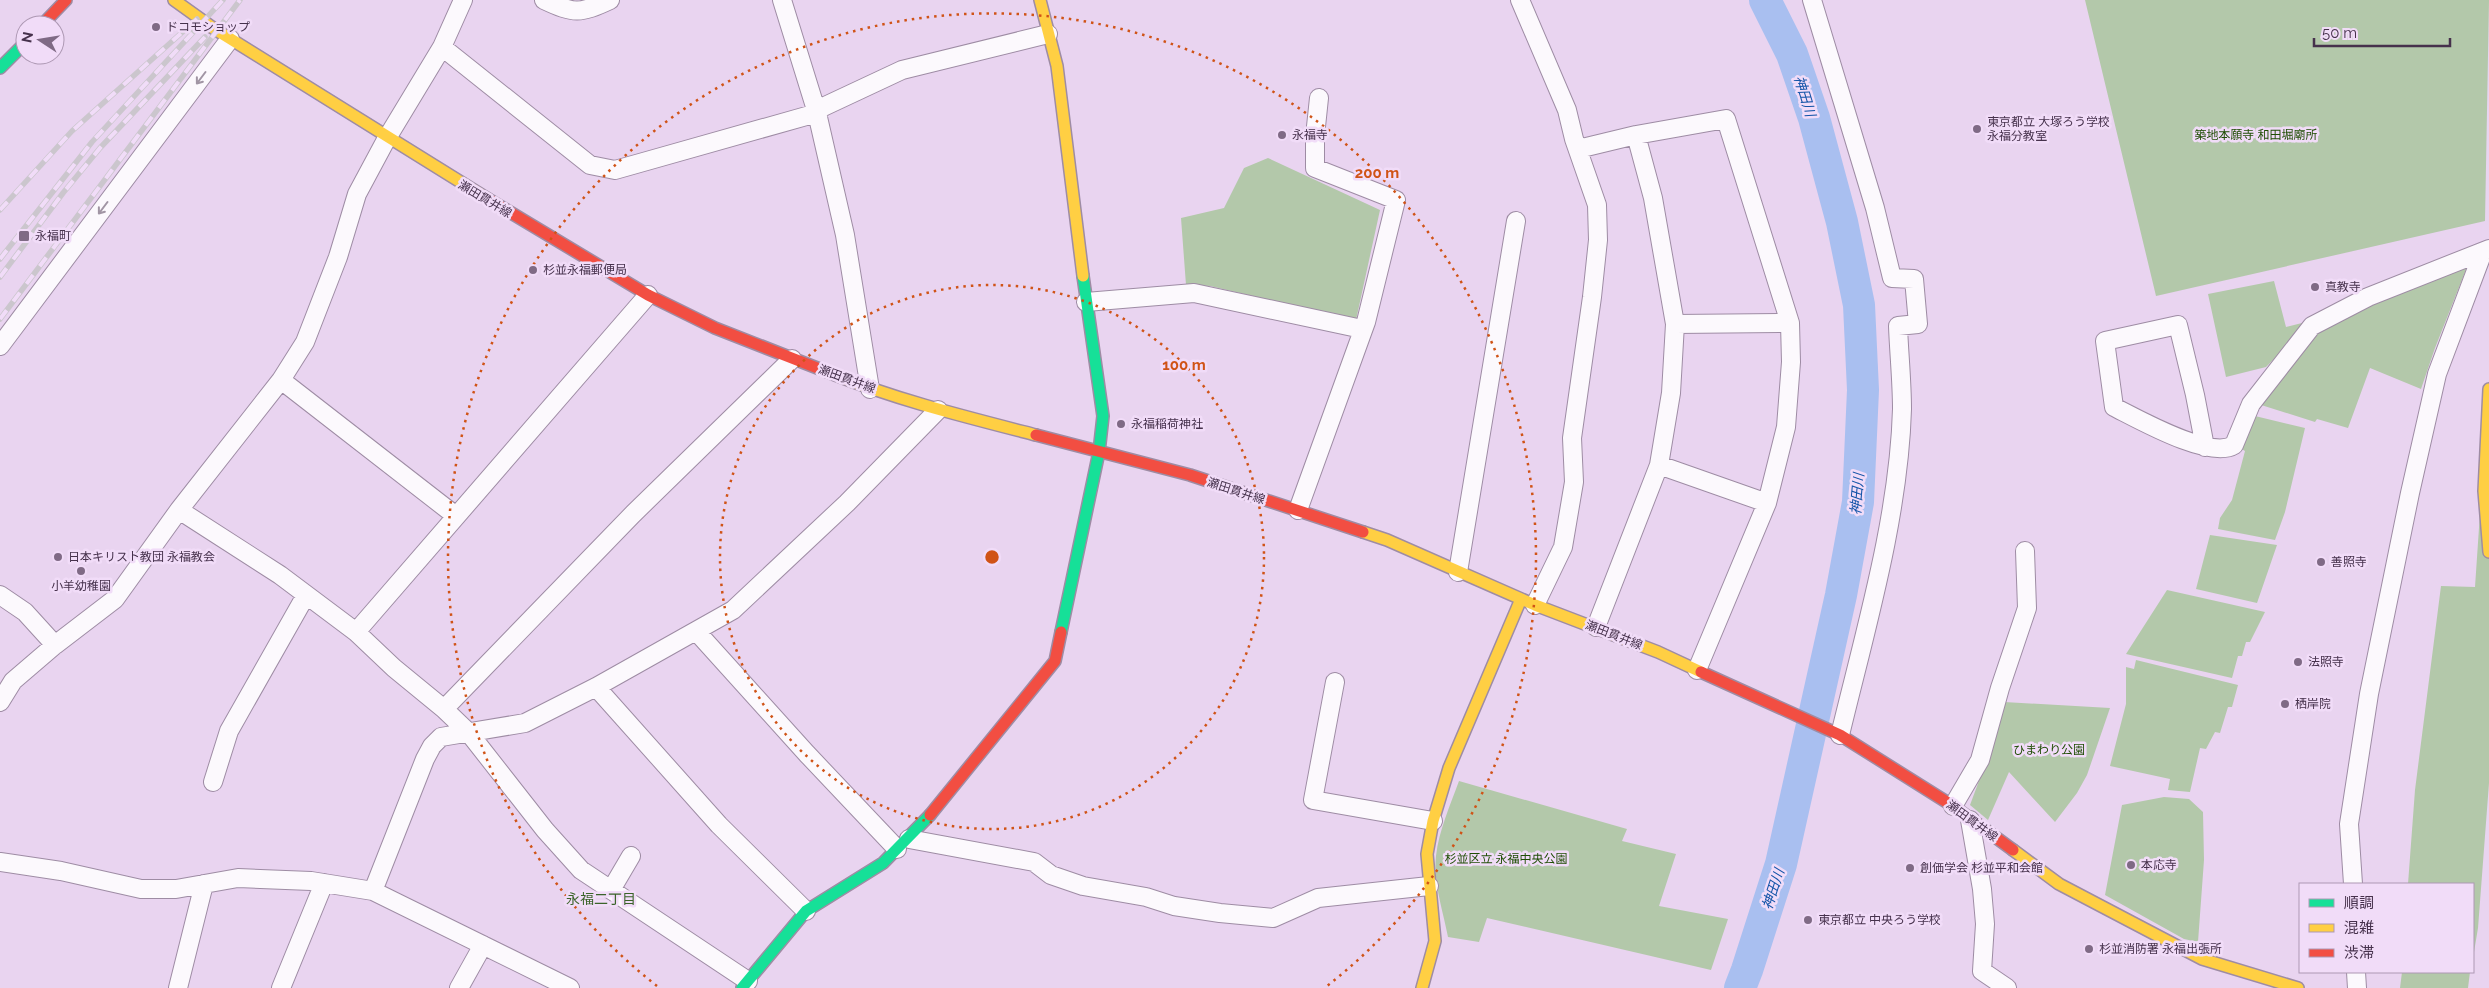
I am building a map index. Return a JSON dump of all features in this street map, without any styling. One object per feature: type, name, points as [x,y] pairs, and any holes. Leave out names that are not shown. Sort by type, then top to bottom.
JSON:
[{"type":"main road","points":[[52,15],[66,0]]},
{"type":"main road","name":"瀬田貫井線","points":[[174,0],[230,39],[554,240],[648,295],[714,328],[870,389],[938,410],[1190,476],[1387,540],[1528,602],[1596,627],[1697,670],[1840,735],[1952,806],[2059,884],[2202,959],[2298,988]]},
{"type":"main road","points":[[745,985],[781,938],[806,911],[883,863],[903,844],[939,806],[1056,661],[1099,452],[1103,416],[1086,302],[1057,66],[1040,0]]},
{"type":"main road","points":[[0,68],[15,53]]},
{"type":"main road","points":[[2489,388],[2483,485],[2489,552]]},
{"type":"main road","points":[[1422,988],[1435,941],[1426,854],[1433,821],[1450,768],[1472,711],[1528,602]]},
{"type":"street","points":[[0,702],[13,681],[55,645],[116,599],[179,510],[281,380],[305,342],[338,257],[357,194],[387,138],[442,47],[463,0]]},
{"type":"street","points":[[544,0],[573,12],[586,11],[610,0]]},
{"type":"street","points":[[782,0],[817,113],[845,236],[870,389]]},
{"type":"street","points":[[1520,0],[1568,110],[1578,149],[1597,205],[1598,240],[1572,438],[1574,482],[1563,548],[1528,602]]},
{"type":"street","points":[[1812,0],[1875,208],[1892,278],[1914,279],[1918,324],[1898,326],[1902,409],[1893,493],[1871,608],[1840,735]]},
{"type":"street","points":[[442,47],[590,165],[615,170],[817,113],[823,107],[902,70],[1048,34]]},
{"type":"street","points":[[0,346],[230,39]]},
{"type":"street","points":[[1298,510],[1366,322],[1396,200],[1315,168],[1315,136],[1319,98]]},
{"type":"street","points":[[1578,149],[1636,135],[1726,119],[1790,323],[1791,362],[1786,427],[1767,503],[1697,670]]},
{"type":"street","points":[[1596,627],[1659,465],[1671,393],[1674,324],[1652,198],[1636,135]]},
{"type":"street","points":[[1458,572],[1516,222]]},
{"type":"street","points":[[2205,447],[2178,325],[2105,341],[2114,407],[2181,439],[2205,447],[2229,448],[2234,446],[2251,404],[2312,326],[2368,297],[2486,250]]},
{"type":"street","points":[[2353,883],[2349,824],[2369,694],[2410,493],[2437,374],[2486,250]]},
{"type":"street","points":[[1086,302],[1194,293],[1362,329]]},
{"type":"street","points":[[356,632],[648,295]]},
{"type":"street","points":[[1674,324],[1790,323]]},
{"type":"street","points":[[444,709],[633,514],[792,359]]},
{"type":"street","points":[[281,380],[456,516]]},
{"type":"street","points":[[374,891],[408,798],[432,746],[440,737],[525,723],[733,610],[847,502],[938,410]]},
{"type":"street","points":[[1659,465],[1767,503]]},
{"type":"street","points":[[179,510],[280,576],[356,632],[394,668],[444,709],[469,733],[545,830],[581,870],[745,985]]},
{"type":"street","points":[[1952,806],[1980,760],[2000,688],[2027,608],[2025,551]]},
{"type":"street","points":[[0,595],[24,612],[55,645]]},
{"type":"street","points":[[213,782],[229,731],[306,595]]},
{"type":"street","points":[[696,631],[807,754],[903,844],[1034,862],[1051,875],[1083,886],[1146,897],[1174,906],[1274,918],[1318,898],[1429,886]]},
{"type":"street","points":[[1335,682],[1313,800],[1433,821]]},
{"type":"street","points":[[596,686],[719,825],[806,911]]},
{"type":"street","points":[[1970,820],[1982,889],[1985,924],[1982,971],[2007,988]]},
{"type":"street","points":[[611,890],[631,856]]},
{"type":"street","points":[[0,862],[61,871],[142,889],[176,889],[238,878],[324,883],[374,891],[570,988]]},
{"type":"street","points":[[281,988],[324,883]]},
{"type":"street","points":[[178,988],[204,884]]},
{"type":"street","points":[[459,988],[482,945]]},
{"type":"street","points":[[2356,973],[2357,988]]},
{"type":"green space","name":"築地本願寺 和田堀廟所","points":[[2085,0],[2489,0],[2485,221],[2156,296]]},
{"type":"green space","points":[[1268,158],[1380,210],[1356,320],[1210,286],[1186,285],[1181,218],[1224,208],[1244,168]]},
{"type":"green space","points":[[2469,262],[2421,389],[2370,368],[2348,428],[2317,419],[2315,422],[2258,404],[2317,330]]},
{"type":"green space","points":[[2274,281],[2286,327],[2302,323],[2304,329],[2266,367],[2226,377],[2208,294]]},
{"type":"green space","points":[[2489,380],[2489,783],[2478,928],[2474,952],[2474,883],[2408,883],[2415,790],[2441,586],[2475,587]]},
{"type":"green space","points":[[2255,416],[2305,428],[2285,512],[2275,540],[2218,529],[2220,518],[2232,500],[2245,451],[2240,448]]},
{"type":"green space","points":[[2210,535],[2277,545],[2257,603],[2196,589]]},
{"type":"green space","points":[[2167,590],[2265,612],[2250,642],[2246,642],[2242,656],[2238,656],[2232,678],[2126,654]]},
{"type":"green space","points":[[2136,660],[2238,685],[2232,707],[2228,707],[2220,733],[2215,732],[2206,749],[2200,748],[2190,792],[2168,790],[2170,779],[2110,766],[2126,704],[2126,667],[2134,669]]},
{"type":"green space","name":"ひまわり公園","points":[[2004,702],[2110,708],[2087,775],[2077,793],[2055,822],[2009,772],[1988,820],[1970,805],[1986,762]]},
{"type":"green space","name":"杉並区立 永福中央公園","points":[[1459,781],[1627,829],[1622,841],[1676,854],[1659,906],[1728,919],[1711,970],[1487,918],[1479,942],[1448,937],[1437,886],[1435,866],[1437,846],[1442,827]]},
{"type":"green space","points":[[2164,797],[2189,799],[2203,812],[2204,860],[2198,942],[2184,939],[2105,895],[2122,805]]},
{"type":"green space","points":[[2402,973],[2470,973],[2468,988],[2400,988]]},
{"type":"waterway","name":"神田川","points":[[1740,988],[1781,864],[1841,595],[1858,502],[1863,390],[1859,305],[1842,222],[1814,118],[1792,54],[1765,0]]},
{"type":"railway","points":[[0,259],[92,142],[223,0]]},
{"type":"railway","points":[[0,319],[240,0]]},
{"type":"railway","points":[[0,210],[72,131],[197,19]]},
{"type":"railway","points":[[0,277],[63,193],[100,148],[205,37]]},
{"type":"traffic: fast","points":[[0,68],[15,53]]},
{"type":"traffic: fast","points":[[1061,632],[1099,452],[1103,416],[1083,276]]},
{"type":"traffic: fast","points":[[742,988],[806,911],[883,863],[930,815]]},
{"type":"traffic: slow","points":[[174,0],[213,28],[488,199]]},
{"type":"traffic: slow","points":[[1040,0],[1057,66],[1083,276]]},
{"type":"traffic: slow","points":[[830,373],[906,400],[1036,435]]},
{"type":"traffic: slow","points":[[2489,389],[2484,491],[2489,552]]},
{"type":"traffic: slow","points":[[1363,532],[1387,540],[1535,605],[1658,652],[1701,672]]},
{"type":"traffic: slow","points":[[1422,988],[1435,941],[1427,854],[1433,821],[1449,768],[1521,599]]},
{"type":"traffic: slow","points":[[2013,850],[2059,884],[2202,959],[2298,988]]},
{"type":"traffic: jam","points":[[52,15],[66,0]]},
{"type":"traffic: jam","points":[[488,199],[648,295],[715,328],[830,373]]},
{"type":"traffic: jam","points":[[1036,435],[1190,475],[1363,532]]},
{"type":"traffic: jam","points":[[930,815],[1055,661],[1061,632]]},
{"type":"traffic: jam","points":[[1701,672],[1840,735],[1953,806],[2013,850]]},
{"type":"place","name":"ドコモショップ","points":[[156,27]]},
{"type":"place","name":"東京都立 大塚ろう学校 永福分教室","points":[[1977,129]]},
{"type":"place","name":"永福寺","points":[[1282,135]]},
{"type":"place","name":"永福町","points":[[24,236]]},
{"type":"place","name":"杉並永福郵便局","points":[[533,270]]},
{"type":"place","name":"真教寺","points":[[2315,287]]},
{"type":"place","name":"永福稲荷神社","points":[[1121,424]]},
{"type":"place","name":"日本キリスト教団 永福教会","points":[[58,557]]},
{"type":"place","name":"善照寺","points":[[2321,562]]},
{"type":"place","name":"小羊幼稚園","points":[[81,571]]},
{"type":"place","name":"法照寺","points":[[2298,662]]},
{"type":"place","name":"栖岸院","points":[[2285,704]]},
{"type":"place","name":"本応寺","points":[[2131,865]]},
{"type":"place","name":"創価学会 杉並平和会館","points":[[1910,868]]},
{"type":"place","name":"東京都立 中央ろう学校","points":[[1808,920]]},
{"type":"place","name":"杉並消防署 永福出張所","points":[[2089,949]]},
{"type":"district","name":"永福二丁目","points":[[601,899]]}]
